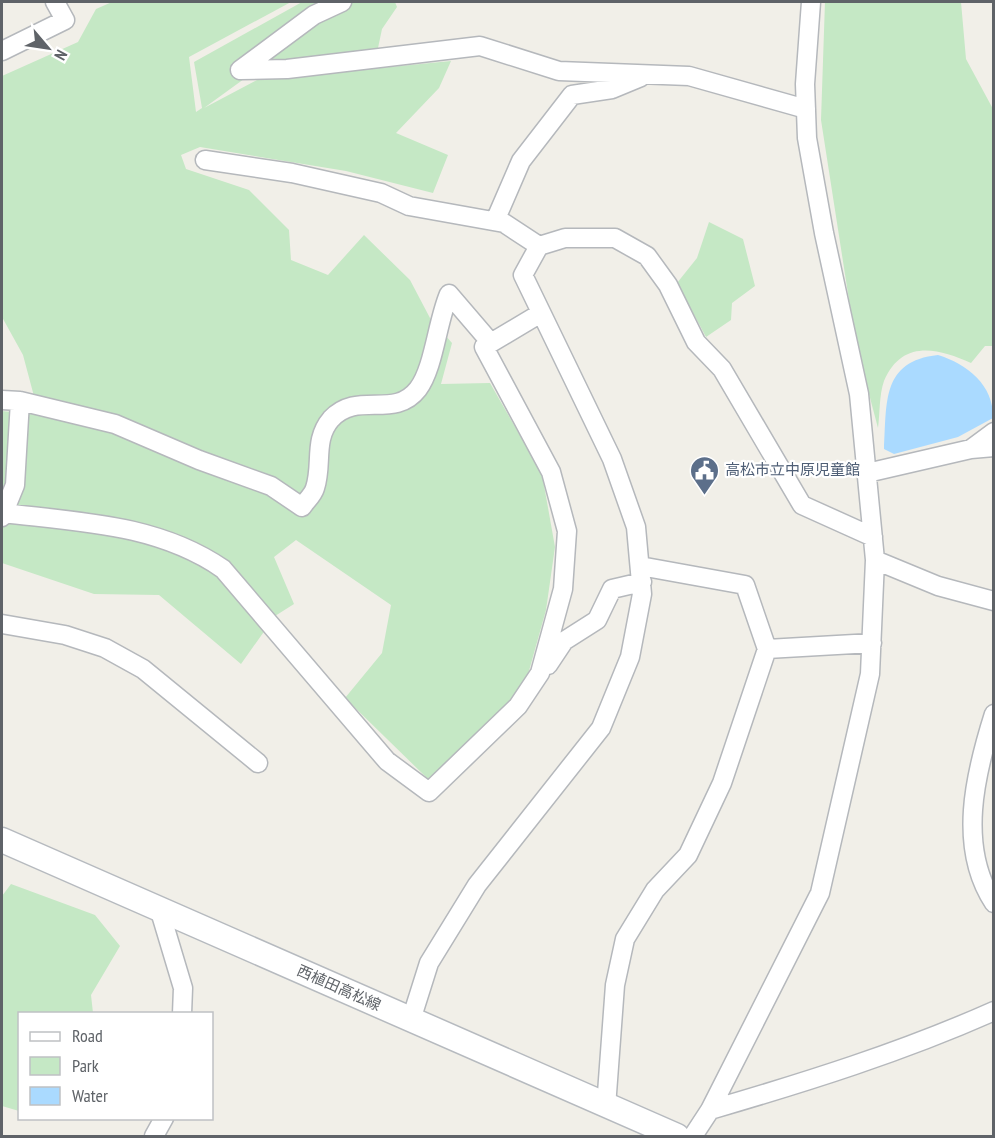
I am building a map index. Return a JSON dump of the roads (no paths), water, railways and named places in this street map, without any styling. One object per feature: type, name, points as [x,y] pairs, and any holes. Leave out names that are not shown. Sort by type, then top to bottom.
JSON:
[{"type":"main road","name":"西植田高松線","points":[[2,840],[606,1107],[639,1129],[677,1137]]},
{"type":"street","points":[[2,51],[65,20],[55,2]]},
{"type":"street","points":[[342,2],[314,15],[240,70],[287,69],[480,46],[559,71],[689,76],[806,109]]},
{"type":"street","points":[[693,1137],[710,1110],[820,893],[870,674],[875,560],[859,394],[824,233],[807,138],[805,84],[811,2]]},
{"type":"street","points":[[495,221],[521,161],[572,94],[612,89],[645,75]]},
{"type":"street","points":[[205,160],[292,173],[381,193],[409,206],[504,223],[539,246]]},
{"type":"street","points":[[411,1020],[429,963],[477,885],[601,728],[630,657],[642,594],[636,527],[612,459],[523,275],[539,246],[565,238],[615,238],[647,255],[668,285],[696,342],[722,369],[802,505],[873,537]]},
{"type":"street","points":[[491,343],[449,294],[435,335],[428,371],[418,389],[407,399],[391,405],[349,405],[332,418],[319,436],[315,490],[302,507],[272,486],[199,460],[115,424],[11,400],[15,485],[2,515],[122,528],[171,540],[202,555],[223,569],[387,761],[429,792],[518,706],[540,673],[551,663],[564,640],[597,620],[612,589],[641,574],[745,585],[767,650],[722,783],[688,855],[654,890],[625,939],[615,985],[606,1107]]},
{"type":"street","points":[[540,673],[563,590],[567,531],[551,472],[484,347],[541,313]]},
{"type":"street","points":[[971,449],[993,432]]},
{"type":"street","points":[[867,473],[971,449],[993,447]]},
{"type":"street","points":[[875,560],[938,586],[993,601]]},
{"type":"street","points":[[2,624],[65,635],[105,648],[143,669],[258,763]]},
{"type":"street","points":[[767,650],[872,643]]},
{"type":"street","points":[[993,714],[979,758],[971,813],[983,886],[993,903]]},
{"type":"street","points":[[159,908],[183,988],[182,1012]]},
{"type":"street","points":[[710,1110],[821,1076],[952,1030],[993,1011]]},
{"type":"street","points":[[154,1137],[163,1120]]},
{"type":"water","points":[[938,355],[968,370],[984,386],[992,406],[993,418],[958,437],[894,454],[884,449],[887,401],[897,375],[906,366],[919,359]]},
{"type":"place","name":"高松市立中原児童館","points":[[704,496]]}]
